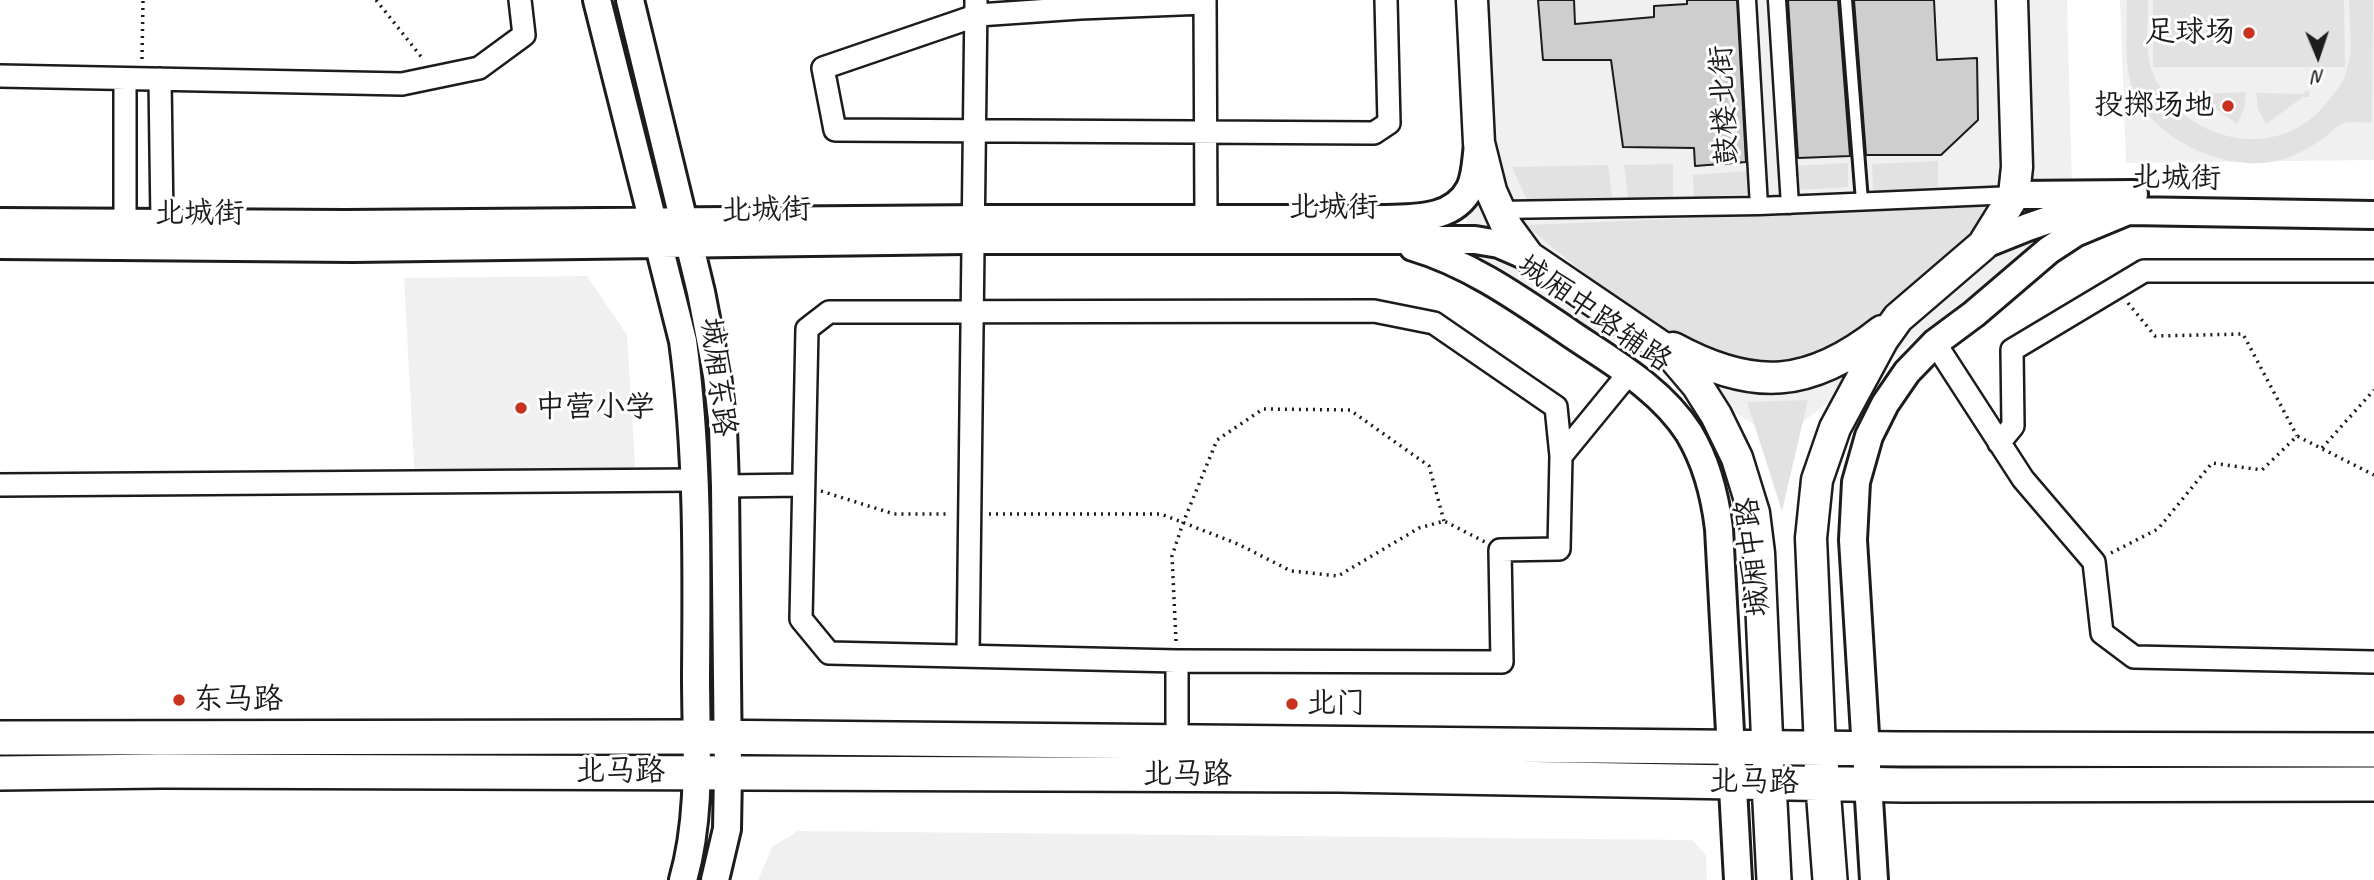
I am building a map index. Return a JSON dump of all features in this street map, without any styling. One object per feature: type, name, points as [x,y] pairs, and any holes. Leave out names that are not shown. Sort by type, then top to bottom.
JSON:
[{"type":"main road","name":"城厢中路","points":[[1472,0],[1479,143],[1498,210],[1529,257],[1669,352],[1697,385],[1728,438],[1744,477],[1754,513],[1759,553],[1769,783]]},
{"type":"main road","name":"城厢中路","points":[[1636,328],[1716,369],[1742,376],[1767,378],[1798,375],[1829,366],[1853,353],[1983,245],[2014,195],[2017,167],[2012,0]]},
{"type":"main road","name":"城厢中路","points":[[1820,748],[1811,538],[1817,480],[1826,449],[1849,398],[1898,318]]},
{"type":"main road","name":"北马路","points":[[0,738],[696,737],[1865,749],[2374,750]]},
{"type":"main road","points":[[1076,742],[1076,776]]},
{"type":"main road","points":[[1820,748],[1830,880]]},
{"type":"main road","name":"北马路","points":[[0,773],[1339,775],[1822,784],[2374,784]]},
{"type":"main road","points":[[1769,783],[1774,880]]},
{"type":"street","points":[[0,76],[402,84],[479,68],[524,34],[520,0]]},
{"type":"street","name":"城厢东路","points":[[597,0],[683,341],[694,431],[696,737],[712,773]]},
{"type":"street","name":"城厢东路","points":[[630,0],[706,314],[718,375],[726,486],[729,738],[712,773]]},
{"type":"street","points":[[1206,218],[1205,133],[1205,2],[1080,8],[977,8],[823,68],[835,130],[978,132],[1205,133],[1374,133],[1389,123],[1385,0]]},
{"type":"street","name":"鼓楼北街","points":[[1746,0],[1759,206]]},
{"type":"street","name":"鼓楼北街","points":[[1777,0],[1790,205]]},
{"type":"street","points":[[968,656],[971,312],[978,132],[977,8]]},
{"type":"street","points":[[125,222],[142,79]]},
{"type":"street","points":[[142,79],[162,222]]},
{"type":"street","name":"北城街","points":[[974,230],[1206,218],[1427,217],[1452,207],[1470,188],[1479,143]]},
{"type":"street","points":[[1498,210],[1759,206],[2014,195]]},
{"type":"street","name":"北城街","points":[[2014,195],[2374,198]]},
{"type":"street","points":[[1874,880],[1853,540],[1857,482],[1869,436],[1885,404],[1908,372],[1935,343],[1974,314],[2049,250],[2075,233],[2128,211]]},
{"type":"street","name":"北城街","points":[[1983,245],[2054,218],[2128,211],[2374,215]]},
{"type":"street","name":"北城街","points":[[0,222],[162,222],[656,234]]},
{"type":"street","name":"北城街","points":[[0,245],[353,248],[685,233],[974,230],[1387,241],[1475,240],[1499,244],[1529,257]]},
{"type":"street","name":"城厢中路辅路","points":[[1387,241],[1434,253],[1462,267],[1517,298],[1629,373],[1661,400],[1682,425],[1697,450],[1712,487],[1720,539],[1738,880]]},
{"type":"street","points":[[1999,443],[2013,426],[2012,350],[2144,271],[2374,271]]},
{"type":"street","points":[[1374,311],[1434,323],[1556,407],[1561,456],[1559,549],[1500,550],[1502,662],[1177,662],[829,653],[801,618],[807,329],[829,312],[971,312],[1374,311]]},
{"type":"street","points":[[1935,343],[2022,479],[2094,562],[2102,633],[2134,657],[2374,663]]},
{"type":"street","points":[[1561,456],[1629,373]]},
{"type":"street","points":[[0,485],[694,480]]},
{"type":"street","points":[[726,486],[803,485]]},
{"type":"street","points":[[1177,662],[1177,743]]},
{"type":"street","points":[[682,880],[694,828],[712,773]]},
{"type":"street","points":[[712,773],[727,829],[715,880]]},
{"type":"lane","points":[[1846,0],[1861,201]]},
{"type":"path","points":[[142,79],[143,0]]},
{"type":"path","points":[[376,0],[437,77]]},
{"type":"path","points":[[2116,288],[2155,336],[2243,334],[2297,436],[2374,475]]},
{"type":"path","points":[[2322,448],[2374,390]]},
{"type":"path","points":[[1177,662],[1172,556],[1217,439],[1263,409],[1349,410],[1429,466],[1444,521]]},
{"type":"path","points":[[2094,562],[2158,529],[2212,463],[2262,470],[2297,436]]},
{"type":"path","points":[[803,485],[894,514],[1161,514],[1238,544],[1291,571],[1338,576],[1419,528],[1444,521],[1500,550]]},
{"type":"shaded area","points":[[1457,0],[2067,0],[2073,224],[1779,439],[1468,255]]},
{"type":"shaded area","points":[[2120,0],[2374,0],[2374,160],[2126,163]]},
{"type":"shaded area","points":[[2127,0],[2148,0],[2147,43],[2150,64],[2158,84],[2174,105],[2193,121],[2216,132],[2240,138],[2264,138],[2288,132],[2309,120],[2334,94],[2344,78],[2349,61],[2349,0],[2373,0],[2372,123],[2341,124],[2307,149],[2276,161],[2233,161],[2188,146],[2151,118],[2138,100],[2130,80],[2127,61]]},
{"type":"shaded area","name":"足球场","points":[[2153,0],[2344,0],[2345,67],[2153,67]]},
{"type":"shaded area","name":"投掷场地","points":[[2196,90],[2200,94],[2246,92],[2244,109],[2237,124],[2199,97],[2193,97],[2192,93]]},
{"type":"shaded area","name":"投掷场地","points":[[2306,90],[2310,92],[2309,97],[2303,97],[2266,124],[2258,109],[2256,93],[2303,94]]},
{"type":"shaded area","points":[[1938,161],[1938,190],[1873,193],[1872,164]]},
{"type":"shaded area","points":[[1848,163],[1848,187],[1796,190],[1794,166]]},
{"type":"shaded area","points":[[1673,164],[1673,197],[1628,198],[1624,165]]},
{"type":"shaded area","points":[[1608,165],[1612,197],[1527,200],[1512,167]]},
{"type":"shaded area","points":[[1747,171],[1749,194],[1694,197],[1693,175]]},
{"type":"shaded area","points":[[1998,206],[1894,304],[1853,333],[1809,360],[1756,366],[1682,340],[1590,278],[1525,225]]},
{"type":"shaded area","name":"中营小学","points":[[587,276],[627,335],[636,481],[415,483],[404,278]]},
{"type":"shaded area","points":[[1808,400],[1782,511],[1747,402]]},
{"type":"shaded area","points":[[798,831],[1692,840],[1706,855],[1707,880],[758,880],[772,847]]},
{"type":"building","points":[[1538,0],[1574,0],[1575,24],[1654,17],[1654,6],[1687,4],[1687,0],[1737,0],[1746,162],[1695,166],[1694,148],[1623,147],[1611,60],[1543,60]]},
{"type":"building","points":[[1788,0],[1838,0],[1850,156],[1798,158]]},
{"type":"building","points":[[1854,0],[1934,0],[1937,60],[1977,58],[1978,120],[1941,155],[1866,155]]},
{"type":"place","name":"足球场","points":[[2249,33]]},
{"type":"place","name":"投掷场地","points":[[2228,106]]},
{"type":"place","name":"中营小学","points":[[521,408]]},
{"type":"place","name":"东马路","points":[[179,700]]},
{"type":"place","name":"北门","points":[[1292,704]]}]
